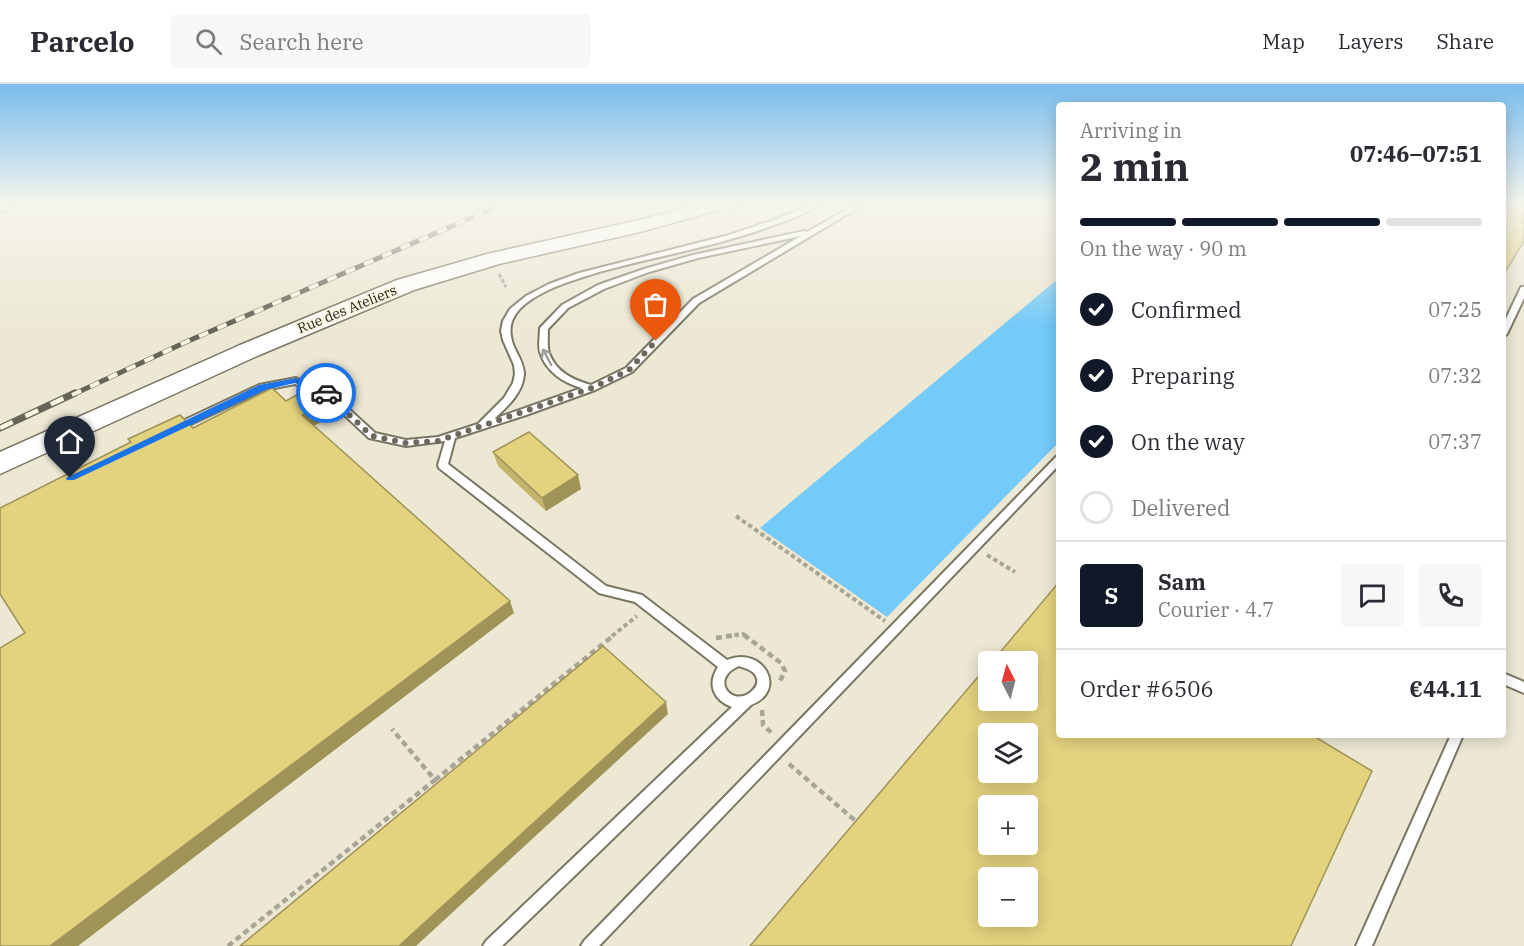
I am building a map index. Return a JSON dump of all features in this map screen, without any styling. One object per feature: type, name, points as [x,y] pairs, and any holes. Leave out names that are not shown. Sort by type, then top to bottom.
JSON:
[{"type":"street","name":"Rue des Ateliers","points":[[0,464],[241,354],[412,283],[478,262],[548,246]]},
{"type":"lane","points":[[480,427],[508,399],[519,382],[520,368],[507,343],[505,326],[513,311],[527,297],[559,282],[697,246]]},
{"type":"lane","points":[[592,388],[563,380],[551,365],[542,347],[542,330],[552,317],[581,296],[615,280],[732,246]]},
{"type":"lane","points":[[166,432],[262,387],[296,381],[325,392],[372,436],[406,443],[438,441],[592,388],[629,370],[696,302],[786,246]]},
{"type":"lane","points":[[1506,328],[1524,289]]},
{"type":"lane","points":[[451,436],[442,465],[603,590],[638,598],[725,666]]},
{"type":"lane","points":[[589,946],[1056,462]]},
{"type":"lane","points":[[490,946],[746,702],[754,699],[763,688],[763,674],[754,664],[739,661],[725,666],[717,678],[719,691],[730,701],[746,702]]},
{"type":"lane","points":[[1506,679],[1524,688]]},
{"type":"lane","points":[[1364,946],[1456,738]]},
{"type":"path","points":[[736,516],[894,628]]},
{"type":"path","points":[[228,946],[648,606]]},
{"type":"path","points":[[707,635],[716,638],[743,634],[781,663],[785,670],[783,679],[776,686]]},
{"type":"path","points":[[761,701],[763,725],[783,743]]},
{"type":"path","points":[[392,729],[435,780]]},
{"type":"path","points":[[789,764],[858,823]]},
{"type":"water","points":[[1056,281],[1056,445],[887,617],[760,528]]},
{"type":"building","points":[[1506,246],[1521,246],[1506,271]]},
{"type":"building","points":[[311,387],[328,401],[302,415],[510,601],[50,946],[0,946],[0,648],[25,633],[0,594],[0,508],[131,442],[128,439],[180,415],[193,428],[272,388],[286,401]]},
{"type":"building","points":[[529,432],[578,475],[542,498],[493,452]]},
{"type":"building","points":[[1056,586],[1056,738],[1317,738],[1372,771],[1291,946],[750,946],[978,677],[978,711],[1038,711],[1038,651],[1001,651]]},
{"type":"building","points":[[603,646],[666,702],[399,946],[240,946]]},
{"type":"railway","points":[[72,395],[186,342],[406,246]]},
{"type":"railway","points":[[0,428],[75,393]]},
{"type":"way so far","points":[[326,393],[372,436],[406,443],[438,441],[592,388],[629,370],[656,341]]},
{"type":"route","points":[[70,478],[262,387],[296,381],[326,393]]}]
